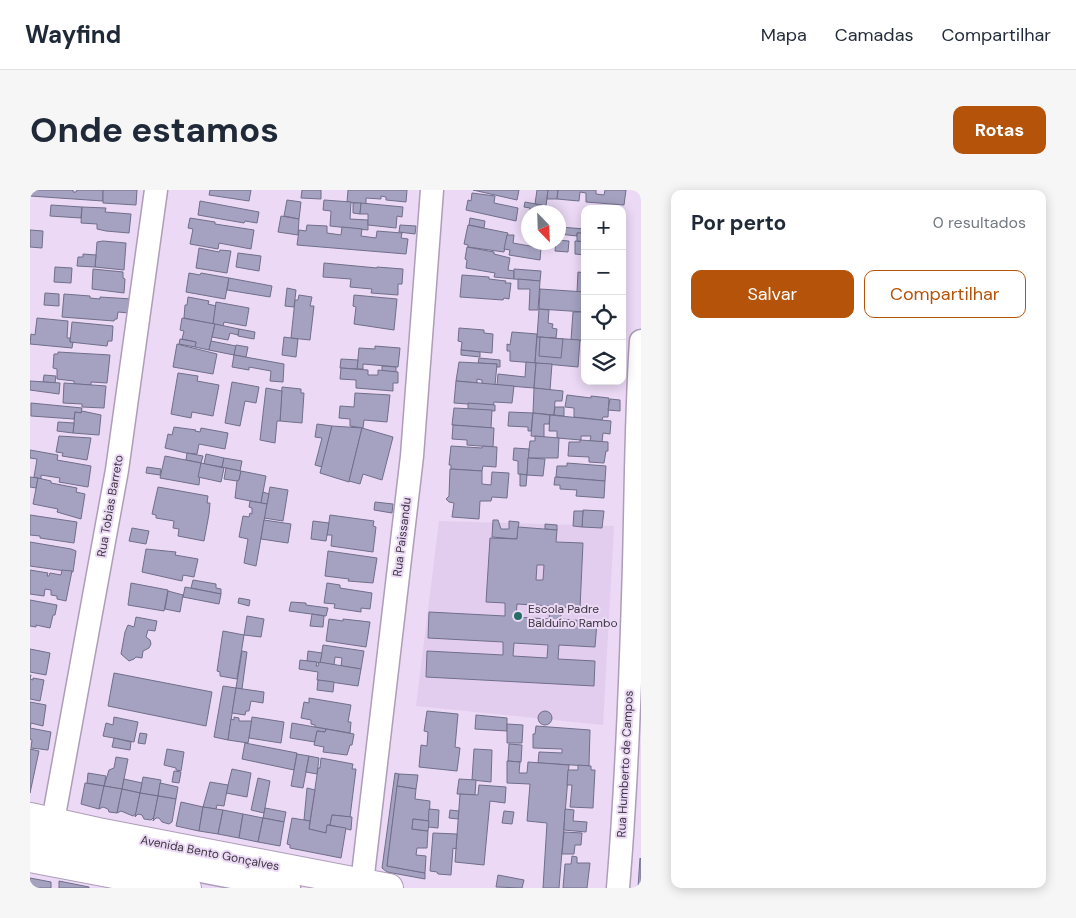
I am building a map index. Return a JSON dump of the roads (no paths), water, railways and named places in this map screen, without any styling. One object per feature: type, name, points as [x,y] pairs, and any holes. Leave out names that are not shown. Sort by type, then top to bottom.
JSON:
[{"type":"main road","name":"Avenida Bento Gonçalves","points":[[42,819],[98,832],[390,888]]},
{"type":"main road","points":[[30,858],[187,888]]},
{"type":"street","name":"Rua Tobias Barreto","points":[[42,819],[117,470],[156,190]]},
{"type":"street","name":"Rua Paissandu","points":[[362,883],[412,456],[432,190]]},
{"type":"street","name":"Rua Humberto de Campos","points":[[618,888],[626,797],[641,341]]},
{"type":"street","points":[[30,838],[289,888]]},
{"type":"place","name":"Escola Padre Balduíno Rambo","points":[[518,616]]}]
